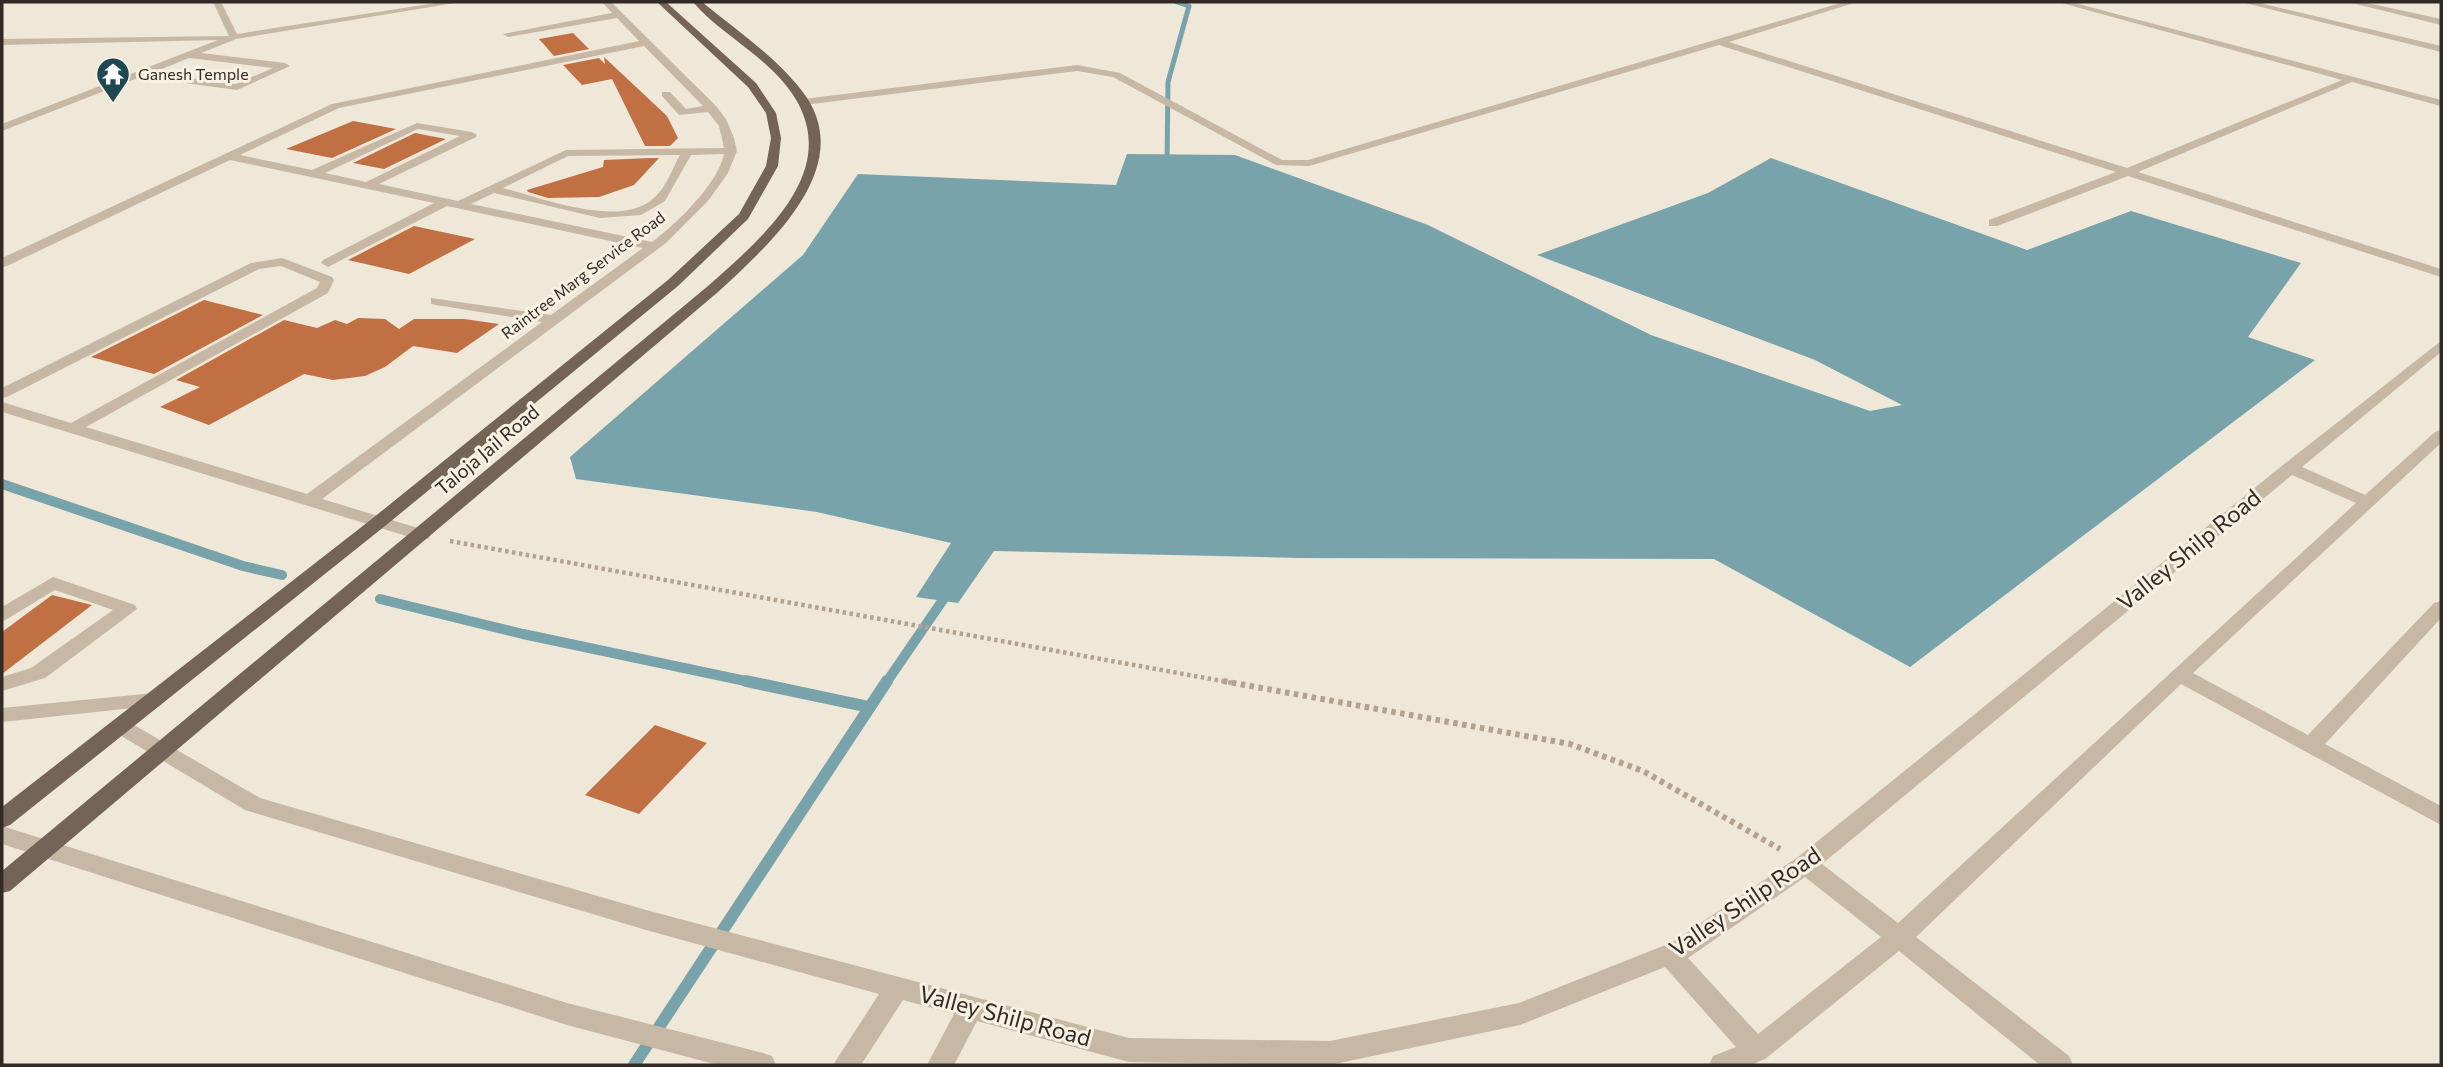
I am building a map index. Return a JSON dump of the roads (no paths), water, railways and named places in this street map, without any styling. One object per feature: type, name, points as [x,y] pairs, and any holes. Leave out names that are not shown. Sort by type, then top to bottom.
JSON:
[{"type":"main road","name":"Taloja Jail Road","points":[[2,820],[379,522],[700,260],[744,216],[767,179],[776,138],[776,125],[765,102],[752,85],[662,2]]},
{"type":"main road","name":"Taloja Jail Road","points":[[2,884],[422,535],[713,289],[767,239],[800,194],[812,164],[813,120],[804,102],[786,79],[697,2]]},
{"type":"street","points":[[217,2],[234,37]]},
{"type":"street","points":[[2,42],[234,37],[457,2]]},
{"type":"street","points":[[461,204],[566,153],[731,151],[729,133],[712,108],[606,2]]},
{"type":"street","points":[[804,102],[1077,68],[1116,75],[1280,163],[1309,163],[1853,2]]},
{"type":"street","points":[[2062,2],[2441,103]]},
{"type":"street","points":[[2245,2],[2441,49]]},
{"type":"street","points":[[2352,2],[2441,22]]},
{"type":"street","points":[[508,34],[620,15]]},
{"type":"street","points":[[2,128],[234,37]]},
{"type":"street","points":[[1718,41],[2441,273]]},
{"type":"street","points":[[2,263],[324,111],[352,101],[648,42]]},
{"type":"street","points":[[138,75],[237,87],[285,66],[187,55]]},
{"type":"street","points":[[167,79],[216,59]]},
{"type":"street","points":[[1993,223],[2128,172],[2352,79]]},
{"type":"street","points":[[666,94],[683,113],[712,108]]},
{"type":"street","points":[[2,121],[16,122]]},
{"type":"street","points":[[319,171],[417,126],[472,135],[368,185]]},
{"type":"street","name":"Raintree Marg Service Road","points":[[309,501],[654,246],[704,198],[731,151]]},
{"type":"street","points":[[493,188],[610,217],[633,214],[654,205],[662,197],[687,152]]},
{"type":"street","points":[[228,156],[382,179]]},
{"type":"street","points":[[319,171],[368,185],[654,246]]},
{"type":"street","points":[[328,263],[445,202]]},
{"type":"street","points":[[2,394],[256,266],[282,262],[327,279],[323,290],[71,429]]},
{"type":"street","points":[[436,301],[554,320]]},
{"type":"street","name":"Valley Shilp Road","points":[[120,726],[253,804],[646,920],[1129,1050],[1330,1053],[1520,1014],[1682,949],[1806,864],[2441,345]]},
{"type":"street","points":[[2,407],[422,535]]},
{"type":"street","points":[[1722,1065],[1756,1051],[1899,937],[2367,502],[2433,454],[2441,435]]},
{"type":"street","points":[[2289,468],[2367,502]]},
{"type":"street","points":[[2,615],[53,583],[128,609],[38,673],[2,684]]},
{"type":"street","points":[[2311,745],[2441,607]]},
{"type":"street","points":[[2179,674],[2441,816]]},
{"type":"street","points":[[2,715],[153,699]]},
{"type":"street","points":[[2,835],[567,1013],[763,1065]]},
{"type":"street","points":[[1806,864],[2060,1065]]},
{"type":"street","points":[[1669,954],[1756,1051]]},
{"type":"street","points":[[846,1065],[898,986]]},
{"type":"street","points":[[940,1065],[972,1006]]},
{"type":"water","points":[[1127,154],[1235,155],[1428,225],[1651,335],[1870,411],[1902,405],[1815,360],[1537,255],[1708,193],[1771,158],[2027,250],[2131,211],[2301,263],[2248,337],[2315,360],[1910,667],[1714,559],[1300,558],[994,551],[958,603],[916,597],[951,543],[817,512],[576,479],[570,457],[803,255],[858,174],[1116,185]]},
{"type":"waterway","points":[[1167,165],[1168,82],[1189,6],[1177,2]]},
{"type":"waterway","points":[[2,484],[243,566],[282,575]]},
{"type":"waterway","points":[[886,683],[949,591]]},
{"type":"waterway","points":[[380,599],[523,634],[755,683]]},
{"type":"waterway","points":[[746,681],[869,707]]},
{"type":"waterway","points":[[634,1065],[887,681]]},
{"type":"place","name":"Ganesh Temple","points":[[113,104]]}]
